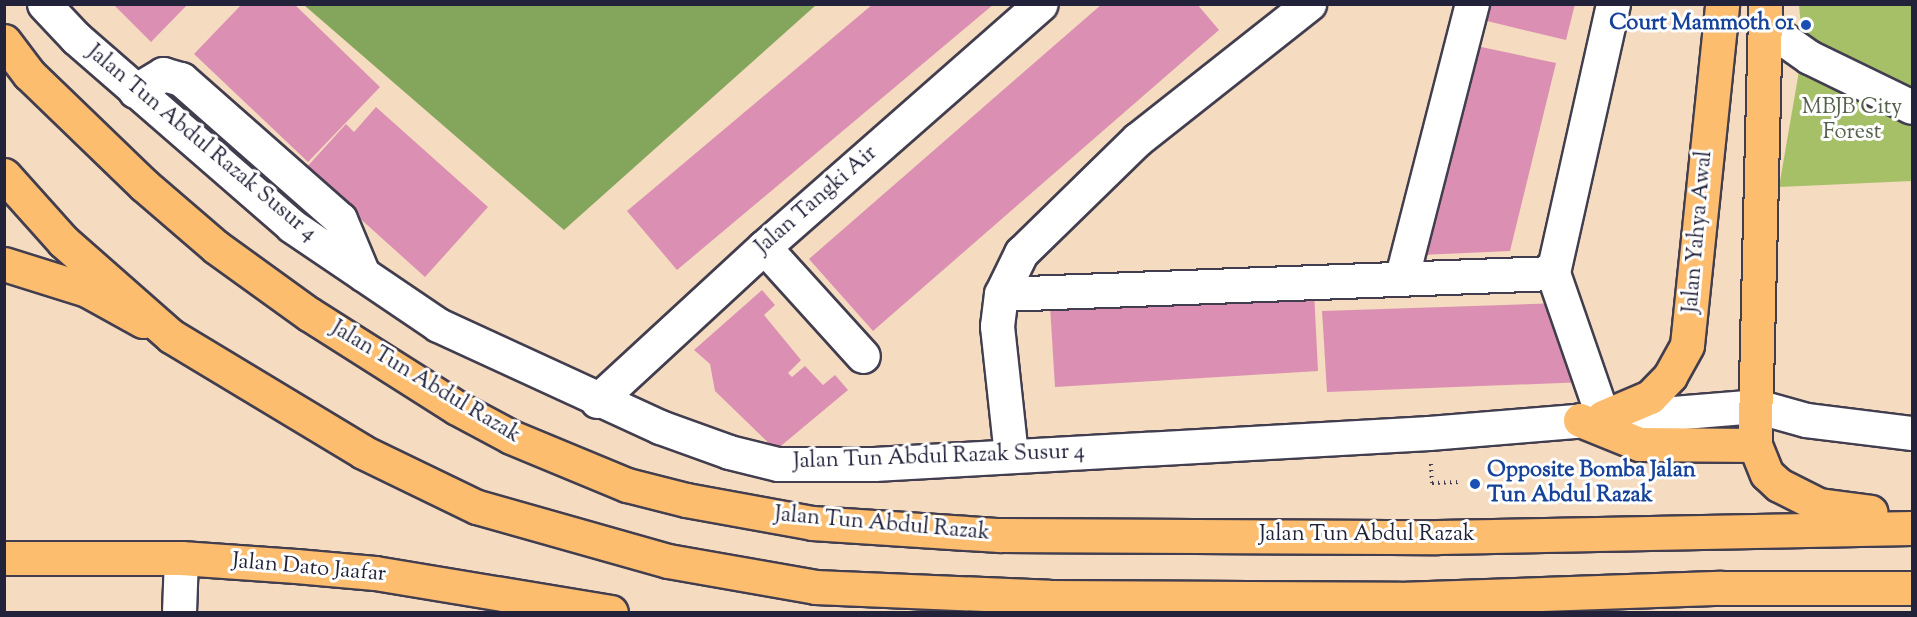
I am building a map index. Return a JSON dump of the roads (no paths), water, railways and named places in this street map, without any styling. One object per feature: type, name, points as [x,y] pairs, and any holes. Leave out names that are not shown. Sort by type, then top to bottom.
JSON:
[{"type":"main road","name":"Jalan Yahya Awal","points":[[1592,418],[1650,397],[1674,369],[1687,345],[1722,4]]},
{"type":"main road","points":[[1765,15],[1755,425],[1767,474],[1795,495],[1819,505],[1912,518]]},
{"type":"main road","name":"Jalan Tun Abdul Razak","points":[[4,42],[29,74],[144,185],[216,247],[309,314],[431,392],[511,437],[627,485],[686,500],[812,523],[1000,536],[1437,537],[1912,528]]},
{"type":"main road","points":[[4,176],[63,241],[171,336]]},
{"type":"main road","points":[[4,264],[87,290],[171,336],[363,453],[477,507],[607,546],[771,581],[959,595],[1260,600],[1722,588],[1912,588]]},
{"type":"main road","name":"Jalan Dato Jaafar","points":[[4,558],[181,558],[375,573],[611,612]]},
{"type":"main road","points":[[1722,588],[1758,612]]},
{"type":"street","name":"Jalan Tun Abdul Razak Susur 4","points":[[44,4],[135,91],[292,226],[438,325],[597,401],[729,452],[778,464],[874,464],[1429,433],[1592,418]]},
{"type":"street","name":"Jalan Tangki Air","points":[[597,401],[764,247],[1041,4]]},
{"type":"street","points":[[1011,455],[997,326],[1001,294],[1021,253],[1138,139],[1309,4]]},
{"type":"street","points":[[1402,276],[1472,4]]},
{"type":"street","points":[[1613,4],[1553,273],[1592,418],[1634,430],[1755,425],[1806,420],[1912,433]]},
{"type":"street","points":[[1765,15],[1809,57],[1912,107]]},
{"type":"street","points":[[1764,77],[1809,57]]},
{"type":"street","points":[[764,247],[863,356]]},
{"type":"street","points":[[1001,294],[1402,276],[1553,273]]},
{"type":"street","points":[[178,611],[181,558]]},
{"type":"place","name":"Court Mammoth 01","points":[[1806,25]]},
{"type":"place","name":"Opposite Bomba Jalan Tun Abdul Razak","points":[[1475,484]]},
{"type":"park label","name":"MBJB City Forest","points":[[1852,120]]}]
